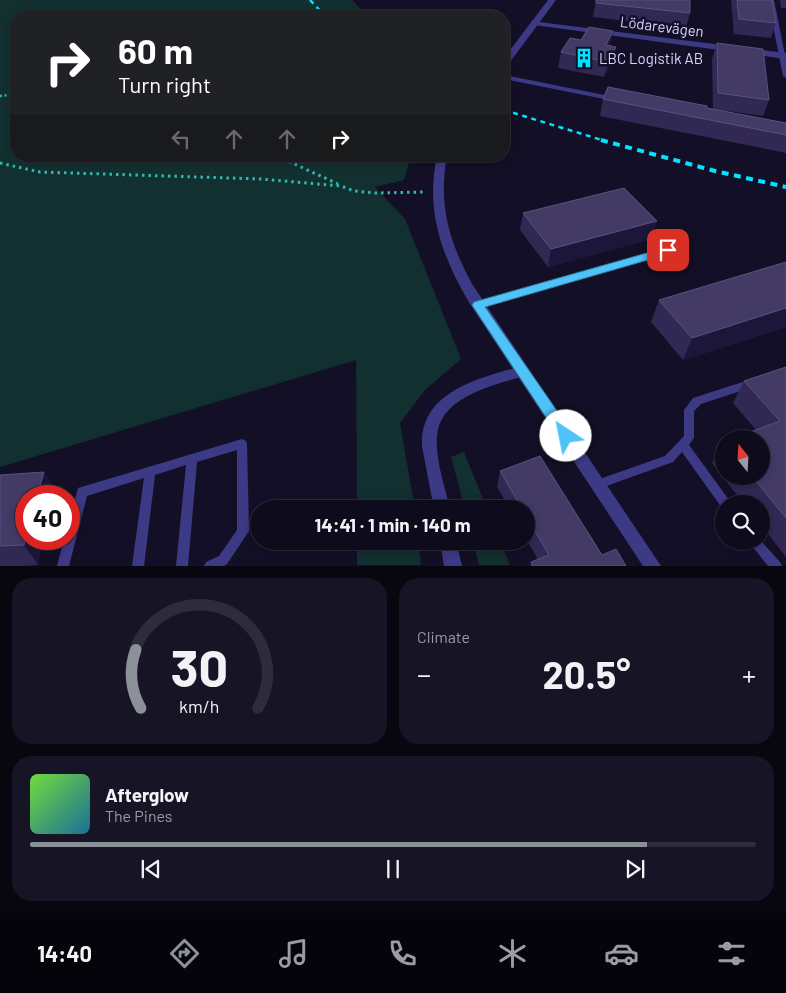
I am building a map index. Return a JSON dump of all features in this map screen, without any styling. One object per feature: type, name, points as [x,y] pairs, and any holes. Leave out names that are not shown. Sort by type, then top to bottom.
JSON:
[{"type":"street","points":[[510,56],[552,0]]},
{"type":"street","name":"Lödarevägen","points":[[534,23],[785,56]]},
{"type":"street","points":[[440,162],[437,191],[438,210],[444,238],[455,268],[653,566]]},
{"type":"street","points":[[440,500],[429,436],[432,419],[442,407],[456,396],[476,386],[522,371]]},
{"type":"street","points":[[450,550],[453,566]]},
{"type":"lane","points":[[771,0],[785,56],[786,76]]},
{"type":"lane","points":[[510,78],[620,100]]},
{"type":"lane","points":[[478,305],[668,250]]},
{"type":"lane","points":[[598,484],[669,459],[689,438],[689,410],[697,401],[759,381]]},
{"type":"lane","points":[[63,566],[82,492],[242,444],[243,531],[223,560],[210,566]]},
{"type":"lane","points":[[683,445],[719,495]]},
{"type":"lane","points":[[182,566],[192,459]]},
{"type":"lane","points":[[138,566],[150,472]]},
{"type":"lane","points":[[762,550],[776,566]]},
{"type":"path","points":[[290,162],[341,186],[354,190],[375,193],[437,191]]},
{"type":"path","points":[[0,163],[40,172],[260,179],[341,186]]},
{"type":"green space","points":[[0,0],[352,0],[361,10],[10,10],[10,162],[409,162],[404,180],[375,187],[405,219],[461,359],[425,390],[400,423],[413,500],[357,500],[356,360],[0,467]]},
{"type":"green space","points":[[464,452],[483,500],[463,500],[451,457]]},
{"type":"green space","points":[[357,550],[419,550],[421,565],[357,565]]},
{"type":"green space","points":[[475,550],[504,550],[510,565],[479,565]]},
{"type":"building","points":[[596,0],[690,0],[690,13],[596,3]]},
{"type":"building","points":[[737,0],[772,0],[776,23],[739,19]]},
{"type":"building","points":[[589,27],[613,31],[606,45],[616,47],[608,62],[561,52],[570,38],[581,40]]},
{"type":"building","points":[[717,43],[763,49],[769,100],[718,93]]},
{"type":"building","points":[[608,87],[786,123],[786,135],[603,99]]},
{"type":"building","points":[[624,188],[657,221],[551,249],[523,213]]},
{"type":"building","points":[[786,262],[786,308],[692,338],[659,300]]},
{"type":"building","points":[[786,367],[786,518],[770,498],[770,495],[767,495],[759,485],[770,485],[770,430],[756,430],[780,421],[744,381]]},
{"type":"building","points":[[540,456],[602,555],[616,549],[626,566],[533,566],[531,562],[549,555],[535,531],[535,500],[517,500],[500,471]]},
{"type":"building","points":[[44,472],[40,485],[15,485],[15,545],[0,546],[0,475]]},
{"type":"railway","points":[[310,0],[319,10]]},
{"type":"railway","points":[[510,112],[605,141]]},
{"type":"railway","points":[[601,140],[715,171],[786,187]]},
{"type":"place","name":"LBC Logistik AB","points":[[584,58]]},
{"type":"route","points":[[566,436],[478,305],[668,250]]}]
